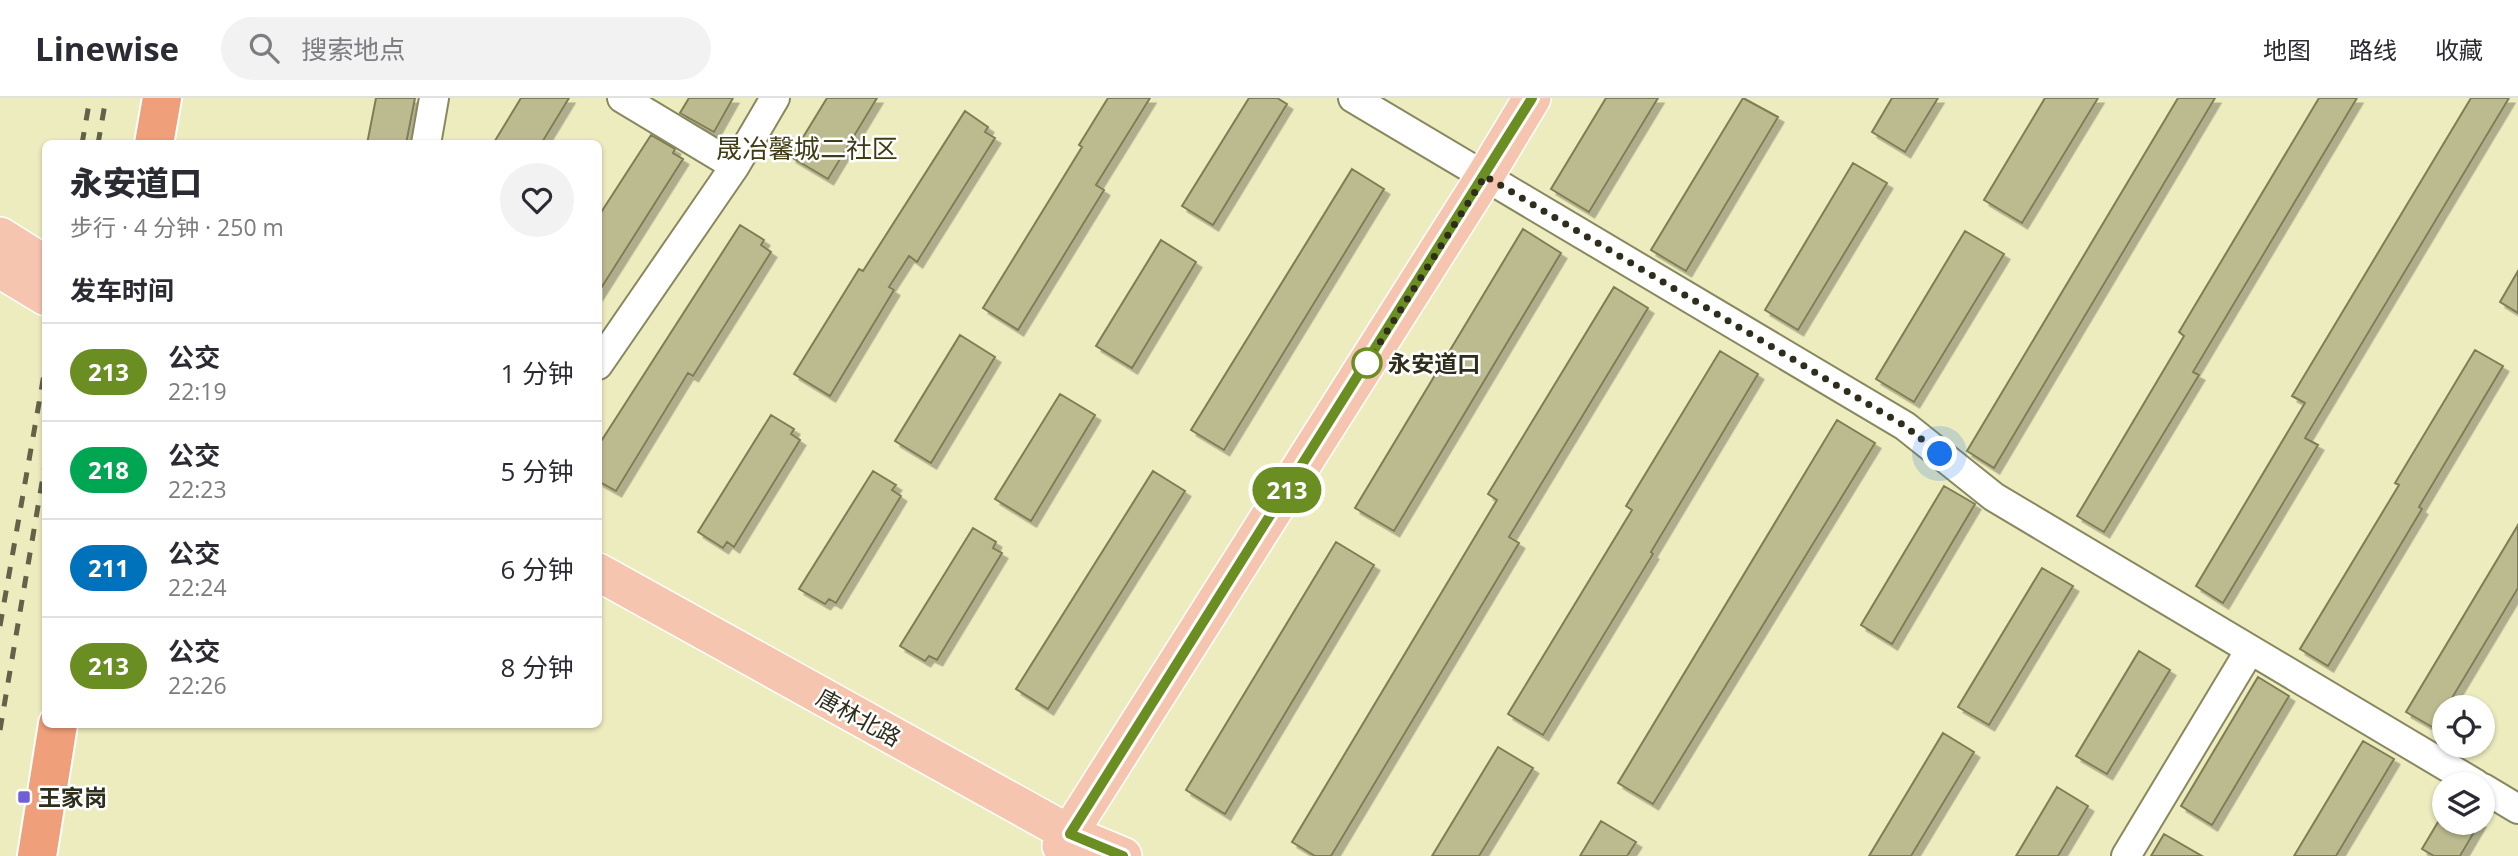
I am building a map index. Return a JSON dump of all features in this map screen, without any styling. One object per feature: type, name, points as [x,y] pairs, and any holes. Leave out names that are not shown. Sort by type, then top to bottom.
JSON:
[{"type":"highway","points":[[155,140],[162,98]]},
{"type":"highway","points":[[37,856],[57,728]]},
{"type":"main road","points":[[1072,845],[1532,98]]},
{"type":"main road","points":[[0,236],[42,262]]},
{"type":"main road","points":[[0,270],[42,294]]},
{"type":"main road","name":"唐林北路","points":[[602,574],[1072,845]]},
{"type":"main road","name":"唐林北路","points":[[602,599],[1072,845],[1123,856]]},
{"type":"street","points":[[427,140],[434,98]]},
{"type":"street","points":[[622,98],[735,166]]},
{"type":"street","points":[[602,359],[735,166],[775,98]]},
{"type":"street","points":[[1353,98],[1905,426],[1994,497],[2456,772]]},
{"type":"street","points":[[2126,856],[2250,650]]},
{"type":"street","points":[[2495,795],[2518,809]]},
{"type":"building","points":[[376,98],[415,98],[407,140],[368,140]]},
{"type":"building","points":[[521,98],[569,98],[543,140],[495,140]]},
{"type":"building","points":[[689,98],[733,98],[714,132],[680,113]]},
{"type":"building","points":[[827,98],[877,98],[828,179],[791,157]]},
{"type":"building","points":[[1108,98],[1150,98],[1096,185],[1104,190],[1018,330],[983,308],[1082,147],[1079,145]]},
{"type":"building","points":[[1249,98],[1277,98],[1287,104],[1213,225],[1182,206]]},
{"type":"building","points":[[1606,98],[1658,98],[1589,212],[1551,189]]},
{"type":"building","points":[[1743,98],[1778,117],[1686,271],[1651,250]]},
{"type":"building","points":[[1892,98],[1938,98],[1905,152],[1872,132]]},
{"type":"building","points":[[2045,98],[2098,98],[2022,223],[1984,200]]},
{"type":"building","points":[[2178,98],[2215,98],[1994,468],[1967,451]]},
{"type":"building","points":[[2319,98],[2357,98],[2193,372],[2199,375],[2104,532],[2077,516],[2184,336],[2179,332]]},
{"type":"building","points":[[2471,98],[2509,98],[2305,438],[2318,445],[2223,603],[2196,586],[2305,403],[2292,396]]},
{"type":"building","points":[[965,111],[988,127],[985,132],[995,138],[917,262],[909,256],[889,287],[894,290],[830,396],[794,374],[859,269],[863,271]]},
{"type":"building","points":[[651,135],[675,149],[673,153],[683,159],[602,287],[602,211]]},
{"type":"building","points":[[1853,163],[1887,183],[1798,330],[1765,310]]},
{"type":"building","points":[[1352,169],[1384,189],[1224,450],[1191,430]]},
{"type":"building","points":[[740,225],[764,240],[761,245],[771,252],[693,376],[688,373],[616,491],[602,483],[602,440]]},
{"type":"building","points":[[1523,229],[1561,253],[1394,531],[1355,508]]},
{"type":"building","points":[[1965,231],[2004,254],[1914,402],[1876,379]]},
{"type":"building","points":[[1161,240],[1196,262],[1132,368],[1096,346]]},
{"type":"building","points":[[2518,271],[2518,313],[2500,302]]},
{"type":"building","points":[[1614,287],[1648,308],[1509,537],[1519,543],[1331,856],[1315,856],[1292,842],[1497,500],[1488,494]]},
{"type":"building","points":[[960,335],[995,357],[931,463],[895,441]]},
{"type":"building","points":[[2475,350],[2503,366],[2328,666],[2300,649],[2399,485],[2395,483]]},
{"type":"building","points":[[1720,351],[1758,374],[1543,735],[1508,714],[1632,510],[1626,506]]},
{"type":"building","points":[[1060,394],[1095,415],[1031,521],[995,499]]},
{"type":"building","points":[[771,415],[794,429],[791,434],[800,440],[734,547],[727,542],[723,548],[698,532]]},
{"type":"building","points":[[1837,420],[1875,443],[1653,804],[1618,783]]},
{"type":"building","points":[[873,471],[896,485],[892,490],[901,496],[836,603],[829,599],[825,604],[799,589]]},
{"type":"building","points":[[1153,471],[1185,491],[1048,709],[1016,689]]},
{"type":"building","points":[[1944,486],[1975,504],[1892,644],[1861,625]]},
{"type":"building","points":[[2518,525],[2518,588],[2454,695],[2432,695],[2432,727],[2406,712]]},
{"type":"building","points":[[973,528],[996,542],[993,548],[1002,553],[937,660],[929,656],[925,661],[900,646]]},
{"type":"building","points":[[1336,542],[1374,565],[1225,814],[1186,790]]},
{"type":"building","points":[[2042,568],[2073,586],[1989,725],[1958,707]]},
{"type":"building","points":[[2139,651],[2170,670],[2107,774],[2076,756]]},
{"type":"building","points":[[2258,677],[2289,696],[2212,825],[2181,806]]},
{"type":"building","points":[[1943,733],[1974,752],[1911,856],[1869,856]]},
{"type":"building","points":[[2363,741],[2394,759],[2336,856],[2294,856]]},
{"type":"building","points":[[1498,747],[1533,768],[1479,856],[1432,856]]},
{"type":"building","points":[[2057,787],[2088,806],[2058,856],[2016,856]]},
{"type":"building","points":[[1601,821],[1636,842],[1627,856],[1580,856]]},
{"type":"building","points":[[2432,832],[2432,835],[2472,835],[2460,856],[2434,856],[2422,849]]},
{"type":"building","points":[[2164,834],[2202,856],[2151,856]]},
{"type":"railway","points":[[83,140],[90,98]]},
{"type":"railway","points":[[99,140],[106,98]]},
{"type":"railway","points":[[0,626],[42,386]]},
{"type":"railway","points":[[0,730],[42,483]]},
{"type":"bus line","name":"213","points":[[1123,856],[1070,834],[1532,98]]},
{"type":"place","name":"永安道口","points":[[1367,363]]},
{"type":"place","name":"王家岗","points":[[24,797]]},
{"type":"district","name":"晟冶馨城二社区","points":[[807,148]]},
{"type":"route","points":[[1367,363],[1485,176],[1905,426],[1940,454]]}]
